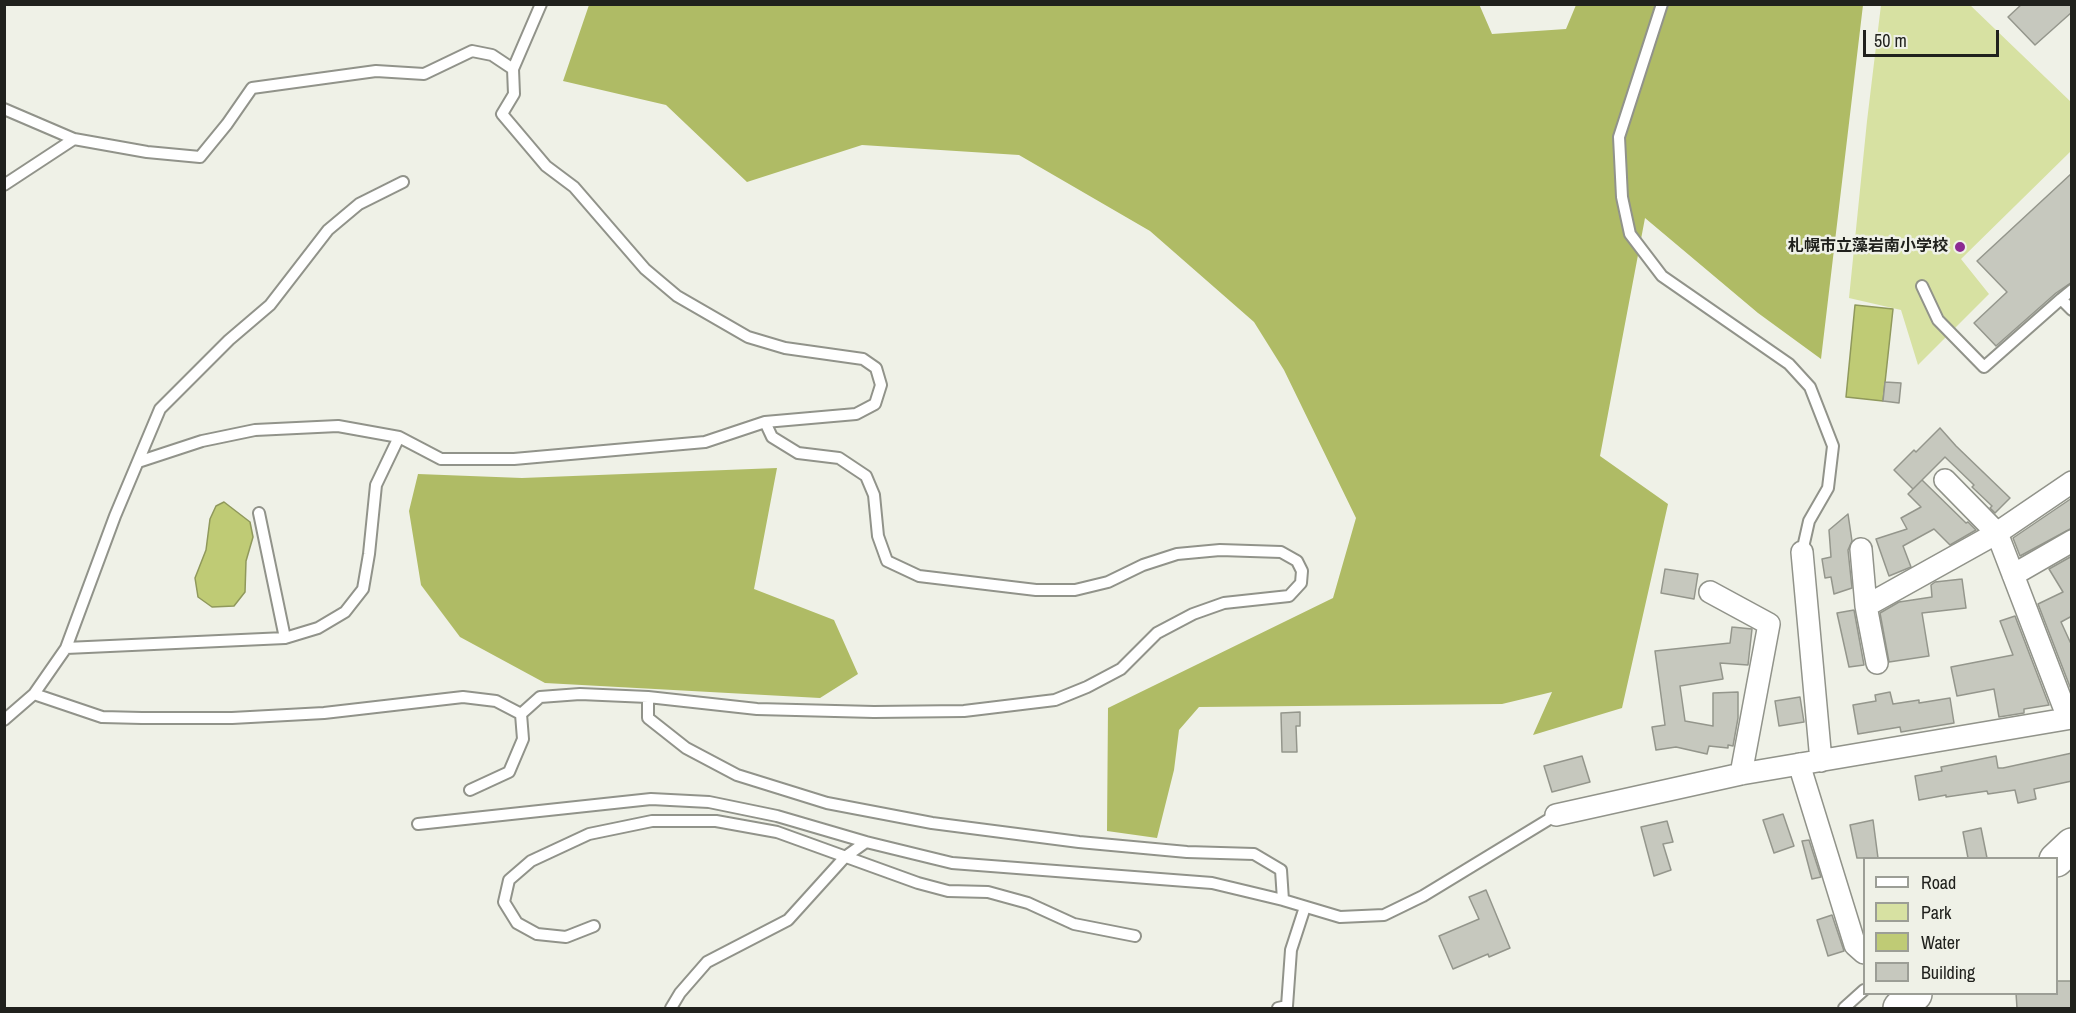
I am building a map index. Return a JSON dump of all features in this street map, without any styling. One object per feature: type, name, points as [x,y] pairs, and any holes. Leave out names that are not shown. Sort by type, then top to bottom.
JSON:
[{"type":"street","points":[[1556,815],[1741,774],[2070,718],[1997,533],[1945,480]]},
{"type":"street","points":[[1866,606],[1997,533],[2072,482]]},
{"type":"street","points":[[2013,575],[2072,541]]},
{"type":"street","points":[[1861,549],[1866,606],[1877,663]]},
{"type":"street","points":[[1802,552],[1821,761]]},
{"type":"street","points":[[1710,592],[1769,624],[1741,774]]},
{"type":"street","points":[[1799,765],[1856,945],[1863,952]]},
{"type":"lane","points":[[138,462],[202,441],[255,430],[338,426],[399,437],[441,459],[514,459],[705,442],[765,422],[856,414],[875,404],[881,385],[876,368],[863,359],[785,348],[748,337],[677,296],[645,268],[574,187],[546,166],[502,114],[514,94],[513,69],[541,4]]},
{"type":"lane","points":[[1662,4],[1619,137],[1622,197],[1630,234],[1662,276],[1789,364],[1810,387],[1833,446],[1828,488],[1809,521],[1802,552]]},
{"type":"lane","points":[[4,109],[74,139],[147,152],[200,157],[252,88],[376,71],[424,74],[472,51],[492,55],[513,69]]},
{"type":"lane","points":[[4,184],[74,139]]},
{"type":"lane","points":[[4,720],[34,694],[66,648],[90,581],[160,409],[229,340],[270,305],[328,230],[359,204],[403,182]]},
{"type":"lane","points":[[1922,286],[1938,320],[1984,367],[2072,290]]},
{"type":"lane","points":[[2061,299],[2072,310]]},
{"type":"lane","points":[[521,714],[540,697],[580,694],[648,697],[757,710],[874,712],[964,711],[1055,700],[1087,687],[1121,669],[1157,633],[1192,614],[1224,603],[1289,596],[1301,582],[1302,571],[1298,561],[1281,552],[1230,550],[1177,554],[1143,565],[1108,582],[1075,590],[1036,590],[919,576],[887,561],[878,536],[874,495],[866,477],[839,458],[798,453],[772,437],[765,422]]},
{"type":"lane","points":[[66,648],[285,638],[318,628],[345,612],[363,589],[376,485],[399,437]]},
{"type":"lane","points":[[258,513],[285,638]]},
{"type":"lane","points":[[34,694],[102,717],[232,718],[324,713],[463,697],[496,701],[521,714]]},
{"type":"lane","points":[[648,697],[648,718],[687,748],[737,774],[827,803],[932,824],[1079,842],[1187,852],[1254,854],[1281,870],[1282,900]]},
{"type":"lane","points":[[470,790],[509,772],[523,739],[521,714]]},
{"type":"lane","points":[[418,824],[651,799],[709,802],[765,813],[866,842],[952,863],[1212,883],[1340,917],[1384,915],[1433,890],[1556,815]]},
{"type":"lane","points":[[594,926],[566,937],[537,934],[517,923],[504,902],[509,880],[531,861],[589,834],[652,821],[716,821],[777,832],[938,889],[988,892],[1028,903],[1074,924],[1135,936]]},
{"type":"lane","points":[[671,1008],[680,993],[707,962],[788,920],[845,857],[866,842]]},
{"type":"lane","points":[[1278,1008],[1287,1006],[1291,950],[1305,907]]},
{"type":"lane","points":[[1844,1008],[1863,991]]},
{"type":"green space","points":[[1881,5],[1970,5],[2071,102],[2071,151],[1961,259],[1989,294],[1918,365],[1901,310],[1849,298]]},
{"type":"shaded area","points":[[1479,4],[1492,34],[1566,29],[1576,5],[1863,5],[1821,359],[1758,313],[1645,218],[1600,456],[1668,504],[1622,708],[1533,735],[1552,692],[1502,704],[1199,707],[1179,730],[1174,770],[1157,838],[1107,831],[1108,708],[1333,598],[1356,518],[1284,370],[1254,322],[1150,231],[1019,155],[862,145],[747,182],[666,105],[563,81],[589,5]]},
{"type":"shaded area","points":[[777,468],[754,589],[834,620],[858,674],[820,698],[545,683],[460,637],[421,585],[409,511],[418,474],[522,478]]},
{"type":"water","points":[[1855,305],[1893,309],[1883,401],[1846,397]]},
{"type":"water","points":[[224,502],[250,522],[253,537],[246,561],[245,592],[234,606],[212,607],[198,597],[195,578],[206,550],[210,519],[216,506]]},
{"type":"building","points":[[2022,4],[2072,4],[2072,12],[2035,45],[2008,17]]},
{"type":"building","points":[[2072,173],[2072,282],[2056,293],[1996,346],[1974,323],[2007,292],[1977,261]]},
{"type":"building","points":[[1885,382],[1901,383],[1899,403],[1883,401]]},
{"type":"building","points":[[1940,428],[2010,498],[1995,513],[1990,508],[1992,506],[1972,487],[1974,485],[1945,457],[1913,489],[1894,470]]},
{"type":"building","points":[[1922,480],[1976,530],[1950,545],[1934,529],[1903,546],[1911,567],[1889,576],[1876,539],[1907,529],[1901,518],[1921,507],[1908,494]]},
{"type":"building","points":[[2072,498],[2072,528],[2020,556],[2013,538]]},
{"type":"building","points":[[1848,514],[1852,541],[1848,550],[1852,588],[1834,594],[1831,577],[1825,578],[1822,559],[1831,557],[1829,530]]},
{"type":"building","points":[[2072,556],[2072,616],[2061,622],[2072,646],[2072,692],[2038,604],[2063,592],[2049,569]]},
{"type":"building","points":[[1665,569],[1698,574],[1694,599],[1661,593]]},
{"type":"building","points":[[1962,579],[1966,608],[1922,613],[1929,656],[1889,662],[1880,613],[1899,602],[1932,597],[1931,585],[1935,582]]},
{"type":"building","points":[[1854,610],[1864,665],[1849,667],[1837,613]]},
{"type":"building","points":[[2015,616],[2049,705],[2024,709],[2024,713],[1999,717],[1994,689],[1957,696],[1951,667],[2013,655],[2000,621]]},
{"type":"building","points":[[1732,627],[1752,629],[1748,665],[1720,663],[1723,679],[1680,686],[1685,721],[1713,726],[1713,693],[1738,692],[1738,718],[1733,746],[1728,745],[1728,748],[1709,746],[1707,754],[1676,747],[1656,750],[1652,727],[1665,725],[1655,651],[1730,643]]},
{"type":"building","points":[[1890,692],[1893,704],[1950,698],[1954,723],[1901,732],[1900,727],[1858,734],[1853,705],[1876,701],[1875,695]]},
{"type":"building","points":[[1800,697],[1804,722],[1779,726],[1775,701]]},
{"type":"building","points":[[1300,712],[1300,726],[1296,726],[1297,752],[1282,752],[1281,713]]},
{"type":"building","points":[[2072,753],[2072,781],[2034,789],[2036,799],[2018,803],[2015,790],[1988,794],[1987,791],[1946,797],[1946,795],[1919,800],[1915,776],[1942,771],[1941,767],[1996,756],[1998,768],[2003,768]]},
{"type":"building","points":[[1582,756],[1590,782],[1552,792],[1544,766]]},
{"type":"building","points":[[1783,814],[1794,846],[1774,853],[1763,820]]},
{"type":"building","points":[[1873,820],[1878,857],[1857,858],[1850,825]]},
{"type":"building","points":[[1667,821],[1673,842],[1663,844],[1671,870],[1654,876],[1641,827]]},
{"type":"building","points":[[1981,828],[1987,857],[1968,857],[1963,832]]},
{"type":"building","points":[[1809,840],[1821,877],[1812,879],[1802,841]]},
{"type":"building","points":[[1486,890],[1510,948],[1489,957],[1488,954],[1453,969],[1439,936],[1479,919],[1469,897]]},
{"type":"building","points":[[1832,915],[1844,951],[1828,956],[1817,920]]},
{"type":"building","points":[[2058,981],[2072,981],[2072,1008],[2017,1008],[2016,995],[2058,995]]},
{"type":"place","name":"札幌市立藻岩南小学校","points":[[1960,247]]}]
